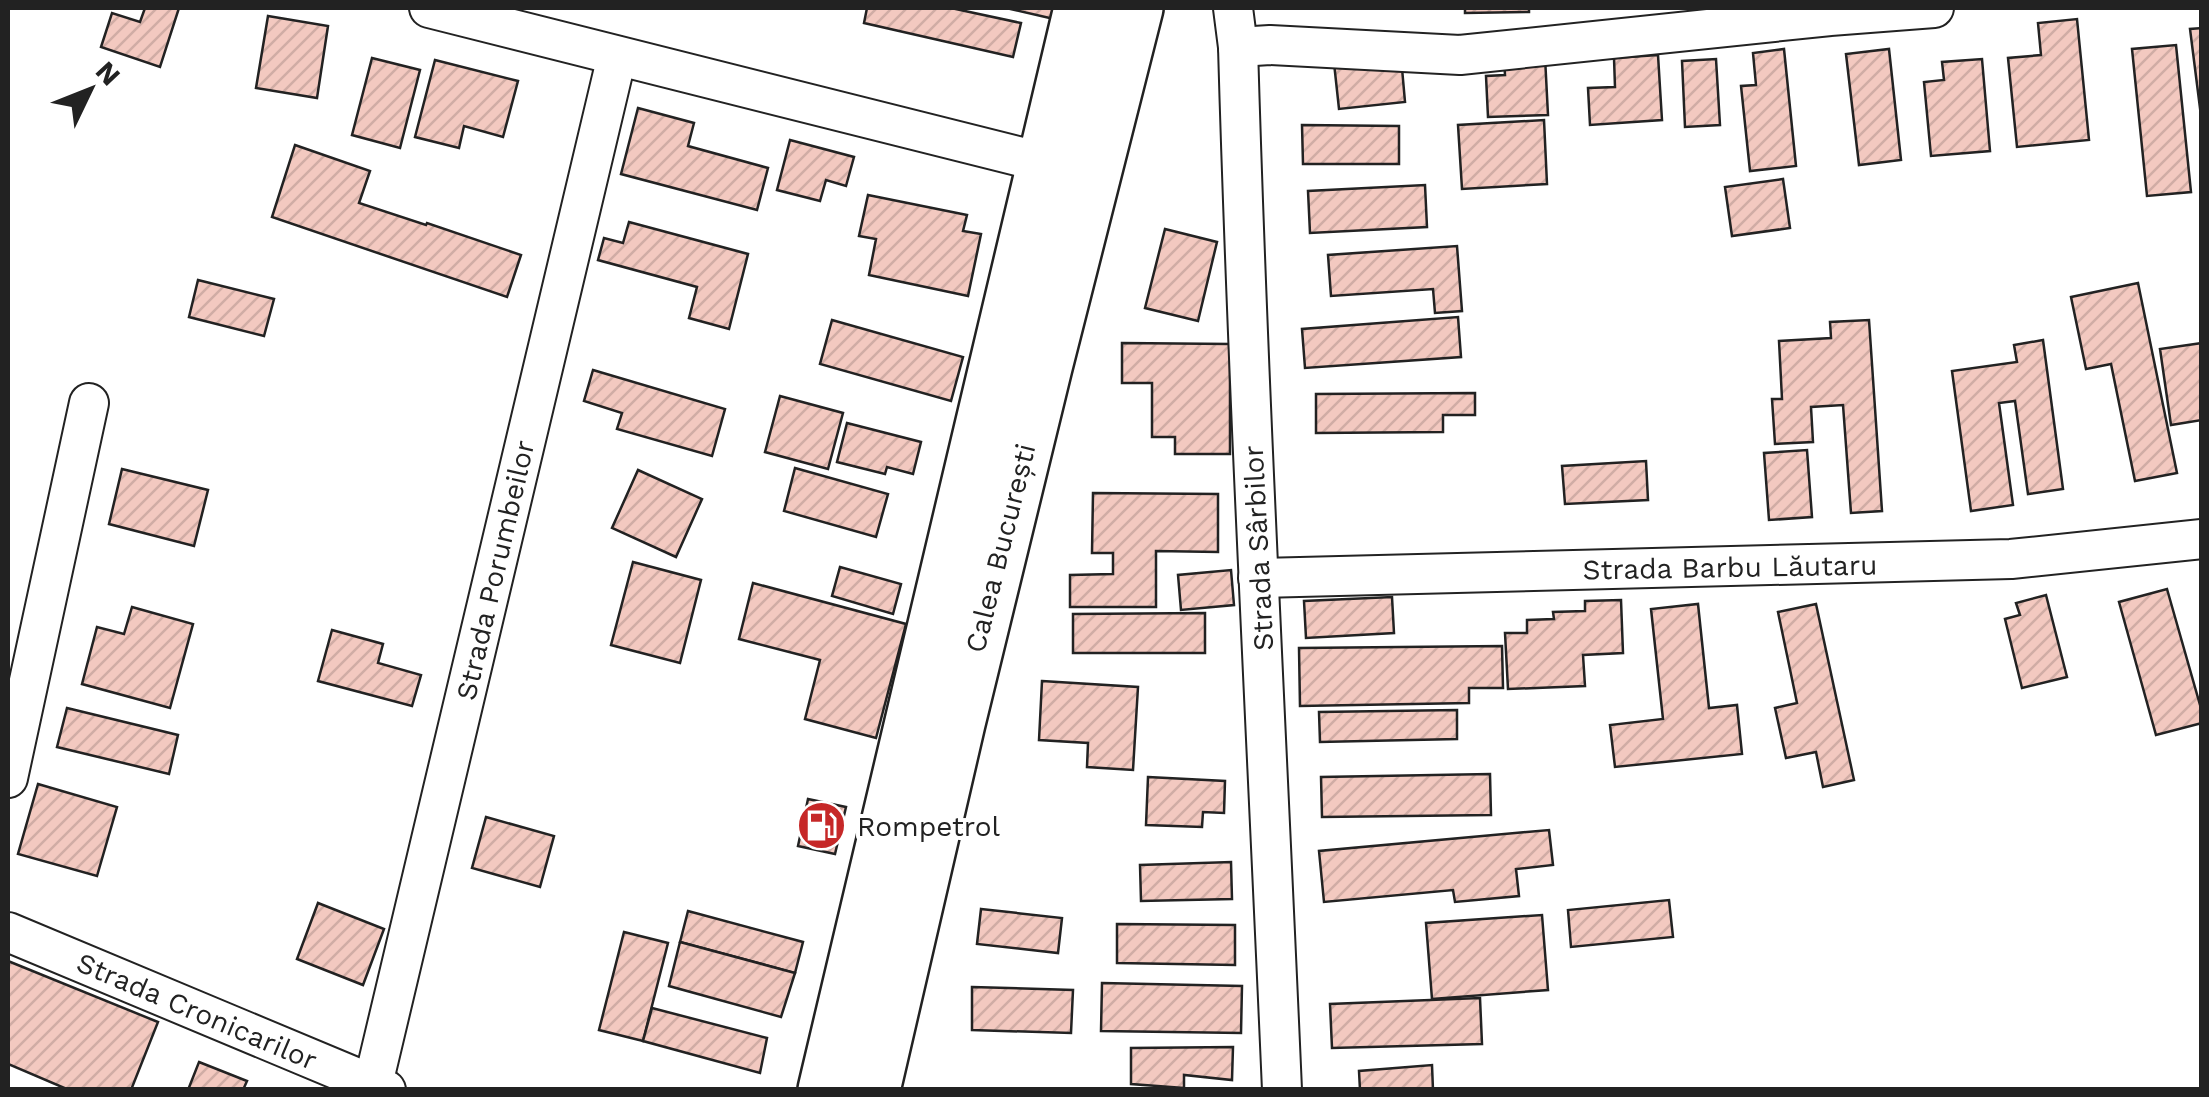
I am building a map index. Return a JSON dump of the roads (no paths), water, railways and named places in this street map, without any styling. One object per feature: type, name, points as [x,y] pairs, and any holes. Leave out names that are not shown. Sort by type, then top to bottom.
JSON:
[{"type":"main road","name":"Calea București","points":[[826,1090],[1082,8]]},
{"type":"main road","name":"Calea București","points":[[872,1090],[1044,367],[1135,8]]},
{"type":"street","points":[[429,8],[1045,164]]},
{"type":"street","name":"Strada Sârbilor","points":[[1233,8],[1238,46],[1282,1090]]},
{"type":"street","points":[[1238,46],[1460,55],[1934,8]]},
{"type":"street","name":"Strada Porumbeilor","points":[[380,1087],[617,56]]},
{"type":"street","points":[[8,778],[89,403]]},
{"type":"street","name":"Strada Barbu Lăutaru","points":[[1258,578],[2011,560],[2202,539]]},
{"type":"street","name":"Strada Cronicarilor","points":[[8,932],[380,1087]]},
{"type":"place","name":"Rompetrol","points":[[822,826]]}]
